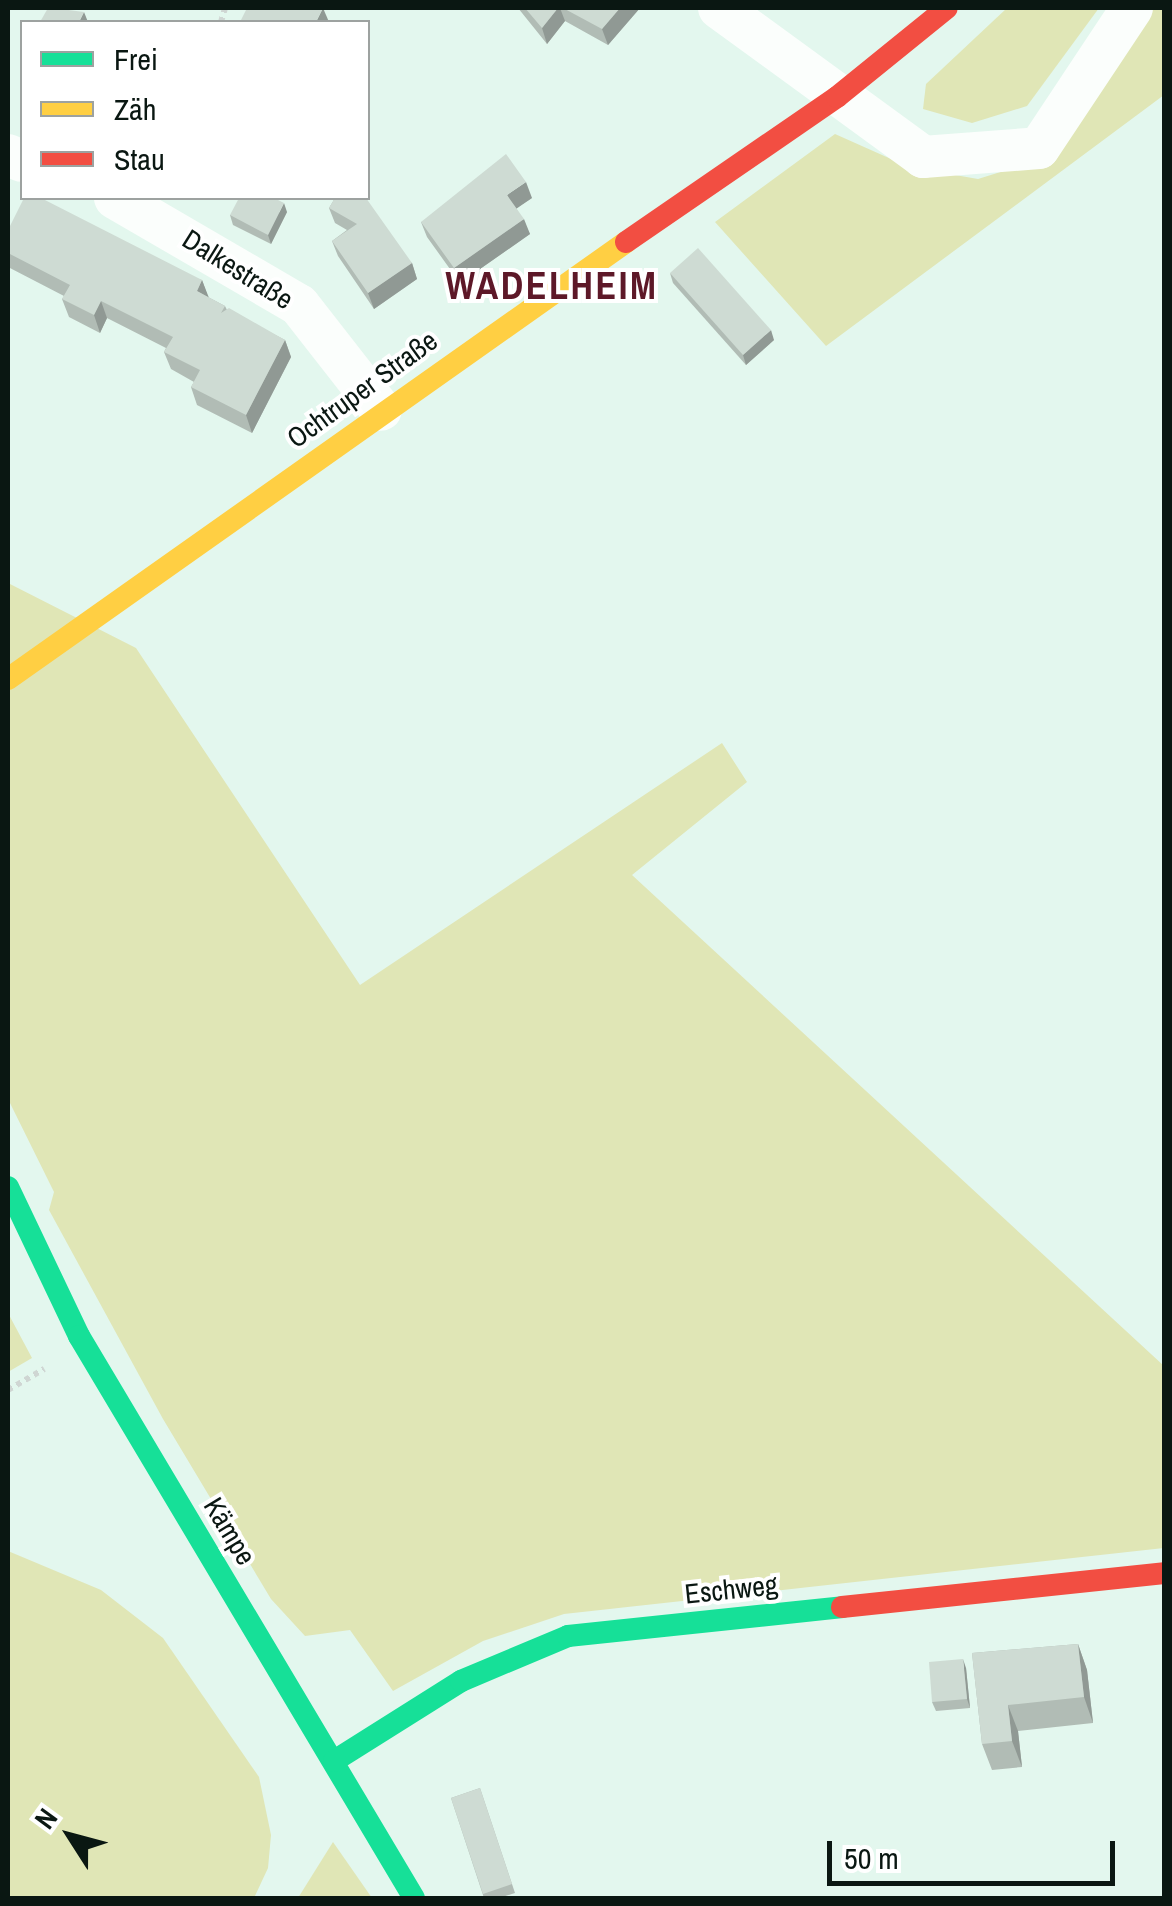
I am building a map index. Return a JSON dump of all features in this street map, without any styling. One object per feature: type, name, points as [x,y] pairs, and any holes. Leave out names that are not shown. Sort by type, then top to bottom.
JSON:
[{"type":"street","points":[[719,8],[923,157],[1038,148],[1132,8]]},
{"type":"street","name":"Ochtruper Straße","points":[[8,680],[381,410],[836,97],[947,8]]},
{"type":"street","name":"Dalkestraße","points":[[118,200],[299,305],[381,410]]},
{"type":"street","name":"Kämpe","points":[[8,1187],[79,1336],[414,1898]]},
{"type":"street","name":"Eschweg","points":[[334,1761],[461,1681],[568,1636],[1164,1572]]},
{"type":"green space","points":[[1007,8],[1099,8],[1027,106],[972,123],[923,109],[926,84]]},
{"type":"green space","points":[[1149,8],[1164,8],[1164,95],[826,346],[715,222],[835,134],[909,167],[978,179],[1049,157]]},
{"type":"green space","points":[[8,583],[136,648],[360,985],[722,743],[747,782],[632,875],[1164,1366],[1164,1548],[564,1614],[483,1641],[393,1691],[350,1630],[305,1636],[271,1599],[163,1419],[49,1210],[54,1192],[8,1099]]},
{"type":"green space","points":[[8,1313],[32,1358],[8,1372]]},
{"type":"green space","points":[[8,1551],[101,1590],[163,1638],[259,1777],[271,1835],[268,1868],[254,1898],[8,1898]]},
{"type":"green space","points":[[333,1842],[372,1898],[298,1898]]},
{"type":"building","points":[[48,8],[84,12],[80,20],[41,20]]},
{"type":"building","points":[[247,8],[323,8],[317,20],[241,20]]},
{"type":"building","points":[[525,8],[558,8],[542,28]]},
{"type":"building","points":[[563,8],[620,8],[602,29]]},
{"type":"building","points":[[506,154],[526,182],[507,195],[524,219],[454,268],[421,222]]},
{"type":"building","points":[[23,200],[45,200],[202,280],[197,291],[225,306],[221,313],[229,308],[285,340],[246,415],[191,387],[200,370],[164,352],[173,337],[101,301],[94,315],[62,299],[70,285],[8,253],[8,230]]},
{"type":"building","points":[[238,200],[284,203],[268,235],[230,215]]},
{"type":"building","points":[[334,200],[367,200],[412,263],[368,293],[332,241],[357,224],[329,208]]},
{"type":"building","points":[[698,248],[771,330],[743,355],[670,273]]},
{"type":"building","points":[[1078,1644],[1084,1697],[1008,1705],[1012,1741],[982,1744],[972,1653]]},
{"type":"building","points":[[963,1659],[967,1699],[932,1702],[929,1662]]},
{"type":"building","points":[[480,1788],[512,1884],[483,1894],[451,1798]]},
{"type":"traffic: fast","points":[[8,1187],[79,1336],[414,1898]]},
{"type":"traffic: fast","points":[[334,1761],[461,1681],[568,1636],[842,1607]]},
{"type":"traffic: slow","points":[[8,679],[626,242]]},
{"type":"traffic: jam","points":[[626,242],[837,97],[947,8]]},
{"type":"traffic: jam","points":[[842,1607],[1164,1573]]},
{"type":"district","name":"WADELHEIM","points":[[552,286]]}]
